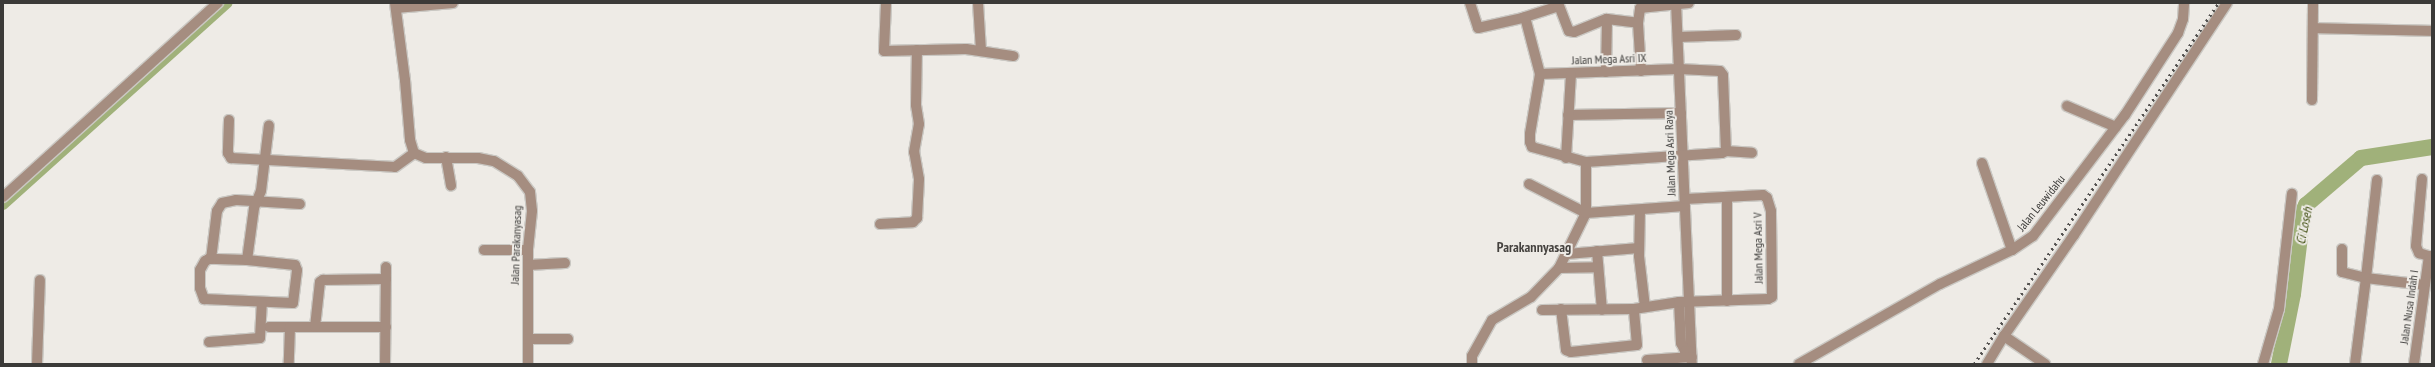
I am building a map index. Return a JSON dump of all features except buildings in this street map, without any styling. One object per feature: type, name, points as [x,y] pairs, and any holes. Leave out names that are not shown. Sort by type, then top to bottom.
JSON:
[{"type":"street","points":[[3,197],[218,3]]},
{"type":"street","points":[[229,120],[227,147],[229,157],[395,167],[414,153],[408,131],[405,80],[396,6],[453,3]]},
{"type":"street","points":[[886,3],[884,51],[945,49],[981,51],[1013,56]]},
{"type":"street","points":[[978,3],[981,51]]},
{"type":"street","points":[[1470,3],[1478,28],[1526,17],[1558,4],[1565,26],[1571,32],[1607,19],[1638,23]]},
{"type":"street","name":"Jalan Mega Asri Raya","points":[[1676,3],[1685,202],[1684,302],[1692,358]]},
{"type":"street","points":[[1641,71],[1638,23],[1639,10],[1642,6],[1689,3]]},
{"type":"street","name":"Jalan Leuwidahu","points":[[1799,364],[1940,284],[2028,241],[2041,228],[2116,127],[2178,33],[2183,19],[2184,3]]},
{"type":"street","points":[[1987,364],[2004,336],[2074,235],[2227,3]]},
{"type":"street","points":[[2312,100],[2313,3]]},
{"type":"street","points":[[1526,17],[1540,74],[1530,142],[1532,147],[1566,158],[1586,162],[1722,153],[1726,150],[1752,153]]},
{"type":"street","points":[[1606,72],[1607,19]]},
{"type":"street","points":[[2313,28],[2432,31]]},
{"type":"street","points":[[1678,37],[1736,35]]},
{"type":"street","points":[[880,224],[913,222],[917,218],[919,179],[914,155],[919,124],[916,105],[917,50]]},
{"type":"street","name":"Jalan Mega Asri IX","points":[[1540,74],[1679,69],[1720,71],[1723,75],[1726,150]]},
{"type":"street","points":[[1566,158],[1571,74]]},
{"type":"street","points":[[2067,106],[2116,127]]},
{"type":"street","points":[[1568,114],[1681,113]]},
{"type":"street","points":[[247,260],[256,200],[261,191],[266,160],[269,125]]},
{"type":"street","name":"Jalan Parakanyasag","points":[[414,153],[426,158],[446,157],[494,161],[518,176],[527,185],[530,192],[532,211],[528,250],[528,364]]},
{"type":"street","points":[[446,157],[451,186]]},
{"type":"street","points":[[1472,364],[1472,356],[1492,320],[1531,297],[1559,268],[1567,254],[1586,213],[1586,162]]},
{"type":"street","points":[[1982,162],[2012,250]]},
{"type":"street","points":[[2422,179],[2416,246],[2419,253],[2430,256]]},
{"type":"street","points":[[2355,364],[2377,180]]},
{"type":"street","points":[[1529,184],[1586,213]]},
{"type":"street","points":[[2263,364],[2279,309],[2292,194]]},
{"type":"street","name":"Jalan Mega Asri V","points":[[1542,310],[1634,309],[1684,302],[1768,299],[1772,294],[1770,204],[1763,195],[1727,197],[1685,202],[1640,210],[1586,213]]},
{"type":"street","points":[[1727,197],[1727,301]]},
{"type":"street","points":[[211,259],[218,206],[226,201],[256,200],[300,204]]},
{"type":"street","points":[[1640,210],[1639,248],[1645,307]]},
{"type":"street","points":[[1567,254],[1639,248]]},
{"type":"street","points":[[2342,249],[2342,272],[2366,278],[2425,285]]},
{"type":"street","points":[[484,250],[528,250]]},
{"type":"street","points":[[1597,251],[1602,310]]},
{"type":"street","name":"Jalan Nusa Indah I","points":[[2414,364],[2430,256]]},
{"type":"street","points":[[211,259],[293,264],[296,268],[296,296],[293,303],[262,303],[204,299],[200,288],[200,270],[205,261],[211,259]]},
{"type":"street","points":[[528,265],[565,263]]},
{"type":"street","points":[[385,364],[386,267]]},
{"type":"street","points":[[1559,268],[1598,267]]},
{"type":"street","points":[[315,327],[320,282],[324,280],[386,279]]},
{"type":"street","points":[[37,364],[40,280]]},
{"type":"street","points":[[208,342],[260,338],[262,303]]},
{"type":"street","points":[[1561,309],[1566,350],[1571,352],[1637,345],[1634,309]]},
{"type":"street","points":[[269,327],[386,326]]},
{"type":"street","points":[[289,364],[290,327]]},
{"type":"street","points":[[2004,336],[2045,364]]},
{"type":"street","points":[[528,339],[568,339]]},
{"type":"street","points":[[1648,360],[1692,358]]},
{"type":"waterway","points":[[3,205],[227,3]]},
{"type":"waterway","name":"Ci Loseh","points":[[2279,364],[2293,294],[2303,212],[2306,205],[2361,158],[2432,147]]},
{"type":"railway","points":[[1974,364],[2218,3]]},
{"type":"district","name":"Parakannyasag","points":[[1534,247]]}]
